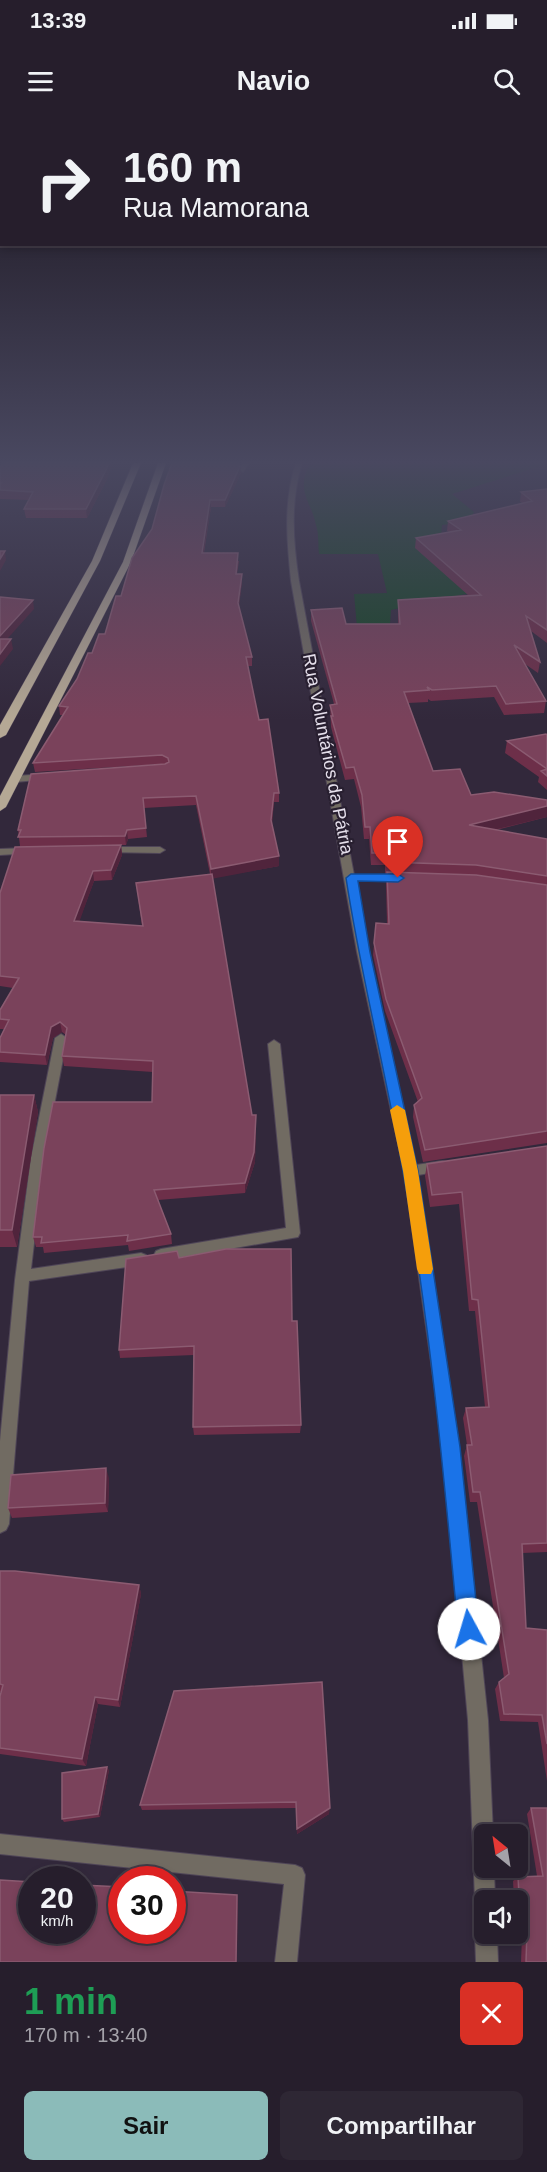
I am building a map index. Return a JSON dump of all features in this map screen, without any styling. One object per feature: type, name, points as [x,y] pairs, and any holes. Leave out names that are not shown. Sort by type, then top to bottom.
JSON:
[{"type":"main road","points":[[0,735],[101,549]]},
{"type":"main road","points":[[0,807],[127,562],[132,549]]},
{"type":"street","name":"Rua Voluntários da Pátria","points":[[291,549],[363,952],[411,1171],[452,1459],[478,1720],[484,1890]]},
{"type":"street","points":[[15,779],[61,776]]},
{"type":"street","points":[[90,850],[160,850]]},
{"type":"street","points":[[0,852],[44,851]]},
{"type":"street","points":[[351,878],[410,878]]},
{"type":"street","points":[[0,1524],[24,1276],[45,1104],[61,1038]]},
{"type":"street","points":[[24,1276],[293,1233],[274,1044]]},
{"type":"street","points":[[411,1171],[456,1164]]},
{"type":"street","points":[[0,1844],[295,1875],[286,1962]]},
{"type":"street","points":[[486,1944],[487,1962]]},
{"type":"green space","points":[[319,549],[440,549],[439,561],[489,589],[391,610],[390,624],[357,627],[354,594],[387,593],[378,554],[319,554]]},
{"type":"building","points":[[138,549],[203,549],[202,553],[238,553],[236,574],[242,574],[238,603],[252,657],[246,657],[259,720],[268,719],[279,793],[274,793],[271,820],[279,856],[211,869],[196,796],[143,798],[146,828],[127,830],[125,836],[18,837],[31,774],[169,762],[168,758],[162,755],[33,763],[68,707],[59,706],[77,679],[88,653],[92,653],[99,634],[105,634],[116,596],[121,596],[132,558]]},
{"type":"building","points":[[428,549],[547,549],[547,630],[526,616],[540,662],[514,645],[546,701],[506,704],[496,686],[432,690],[427,687],[429,690],[404,692],[433,771],[460,769],[471,795],[494,792],[547,800],[547,806],[469,825],[547,839],[547,876],[476,865],[386,862],[386,853],[372,853],[370,827],[365,827],[362,795],[354,767],[346,768],[331,716],[333,716],[330,705],[337,704],[311,610],[342,608],[346,624],[400,624],[398,600],[481,595]]},
{"type":"building","points":[[0,597],[33,600],[0,636]]},
{"type":"building","points":[[0,639],[11,639],[0,654]]},
{"type":"building","points":[[546,734],[547,769],[507,741]]},
{"type":"building","points":[[121,845],[111,870],[93,871],[74,921],[143,926],[136,883],[212,874],[252,1115],[256,1115],[254,1152],[245,1183],[154,1190],[171,1234],[127,1241],[128,1235],[41,1243],[42,1237],[33,1237],[44,1148],[53,1102],[152,1102],[153,1061],[62,1056],[67,1028],[60,1022],[51,1027],[45,1055],[0,1052],[0,1038],[9,1020],[0,1019],[0,1010],[19,978],[0,976],[0,893],[15,847]]},
{"type":"building","points":[[387,872],[476,875],[547,885],[547,1131],[425,1150],[414,1105],[422,1098],[386,999],[374,943],[376,923],[389,924]]},
{"type":"building","points":[[0,1095],[34,1095],[12,1230],[0,1230]]},
{"type":"building","points":[[547,1146],[547,1543],[522,1544],[526,1628],[547,1630],[547,1744],[542,1715],[504,1714],[499,1682],[509,1674],[480,1492],[473,1492],[467,1445],[472,1445],[466,1408],[489,1407],[478,1300],[472,1299],[462,1192],[432,1195],[427,1164]]},
{"type":"building","points":[[226,1249],[291,1249],[292,1321],[297,1321],[301,1425],[193,1427],[194,1346],[119,1350],[126,1259],[177,1251],[179,1258]]},
{"type":"building","points":[[106,1468],[105,1503],[8,1508],[11,1475]]},
{"type":"building","points":[[0,1571],[139,1585],[118,1700],[95,1697],[82,1759],[0,1748],[0,1696],[3,1685],[0,1684]]},
{"type":"building","points":[[322,1682],[330,1808],[297,1829],[296,1802],[140,1805],[174,1691]]},
{"type":"building","points":[[107,1767],[98,1814],[62,1819],[62,1773]]},
{"type":"building","points":[[531,1808],[547,1808],[547,1962],[526,1962],[528,1890],[519,1890],[518,1878],[543,1876]]},
{"type":"building","points":[[0,1880],[18,1881],[18,1944],[96,1944],[96,1886],[108,1886],[108,1944],[186,1944],[186,1892],[237,1895],[236,1962],[0,1962]]},
{"type":"slow traffic","points":[[397,1110],[411,1171],[425,1269]]},
{"type":"route","points":[[398,878],[351,878],[363,952],[411,1171],[451,1447],[469,1629]]}]
